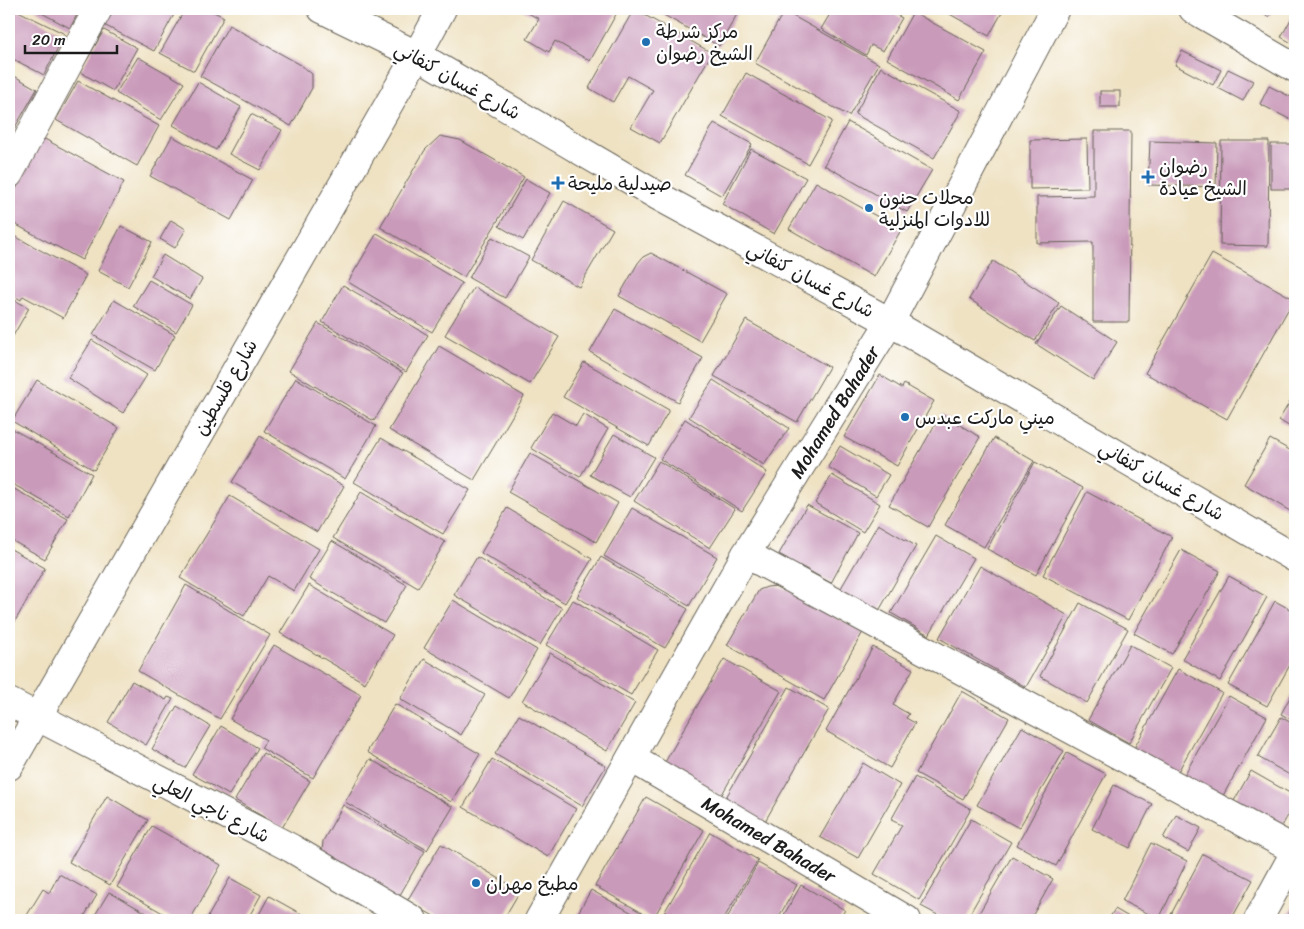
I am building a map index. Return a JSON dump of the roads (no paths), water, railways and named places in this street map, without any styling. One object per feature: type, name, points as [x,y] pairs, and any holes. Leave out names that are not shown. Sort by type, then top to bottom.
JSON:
[{"type":"street","points":[[9,174],[98,9]]},
{"type":"street","name":"شارع غسان كنفاني","points":[[322,9],[417,55],[658,196],[890,322],[1295,558]]},
{"type":"street","name":"شارع فلسطين","points":[[9,766],[35,717],[442,9]]},
{"type":"street","name":"Mohamed Bahader","points":[[539,920],[746,554],[890,322],[1055,9]]},
{"type":"street","points":[[1193,9],[1295,68]]},
{"type":"street","points":[[746,554],[1295,851],[1258,920]]},
{"type":"street","name":"شارع ناجي العلي","points":[[9,702],[291,848],[413,920]]},
{"type":"street","name":"Mohamed Bahader","points":[[631,758],[907,920]]},
{"type":"place","name":"مركز شرطة الشيخ رضوان","points":[[646,42]]},
{"type":"place","name":"رضوان الشيخ عيادة","points":[[1148,177]]},
{"type":"place","name":"صيدلية مليحة","points":[[558,183]]},
{"type":"place","name":"محلات حنون للادوات المنزلية","points":[[869,208]]},
{"type":"place","name":"ميني ماركت عبدس","points":[[905,417]]},
{"type":"place","name":"مطبخ مهران","points":[[476,883]]}]
